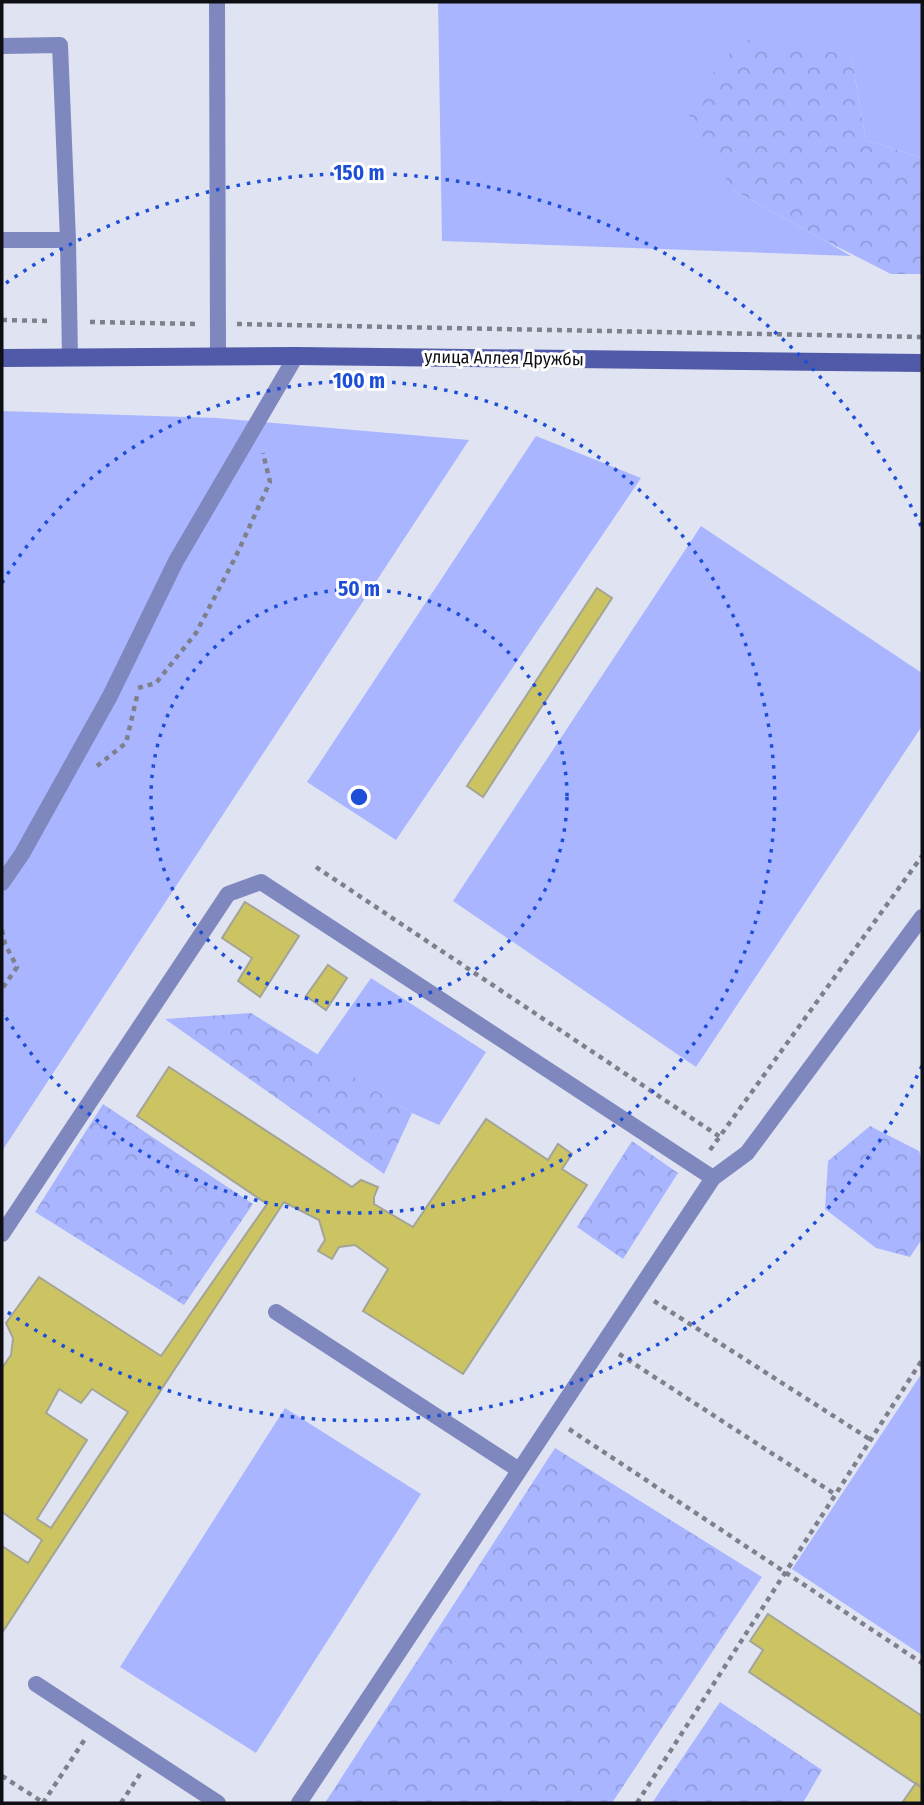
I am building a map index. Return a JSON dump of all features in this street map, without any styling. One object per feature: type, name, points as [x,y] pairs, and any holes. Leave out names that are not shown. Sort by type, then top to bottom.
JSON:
[{"type":"main road","name":"улица Аллея Дружбы","points":[[2,358],[296,356],[922,363]]},
{"type":"lane","points":[[217,2],[218,356]]},
{"type":"lane","points":[[2,46],[60,45],[70,357]]},
{"type":"lane","points":[[2,240],[68,240]]},
{"type":"lane","points":[[2,883],[22,854],[110,696],[176,561],[296,356]]},
{"type":"lane","points":[[2,1234],[228,894],[261,882],[713,1178]]},
{"type":"lane","points":[[299,1803],[713,1178],[747,1153],[922,917]]},
{"type":"lane","points":[[276,1312],[519,1470]]},
{"type":"lane","points":[[36,1685],[218,1803]]},
{"type":"path","points":[[2,320],[922,337]]},
{"type":"path","points":[[110,696],[156,683],[196,633],[270,482],[255,426]]},
{"type":"path","points":[[697,1168],[922,856]]},
{"type":"path","points":[[316,867],[720,1137]]},
{"type":"path","points":[[2,930],[5,944],[17,967],[2,989]]},
{"type":"path","points":[[638,1291],[871,1440]]},
{"type":"path","points":[[604,1344],[833,1493]]},
{"type":"path","points":[[637,1803],[922,1360]]},
{"type":"path","points":[[554,1418],[922,1663]]},
{"type":"path","points":[[2,1776],[43,1803],[95,1723]]},
{"type":"path","points":[[121,1803],[149,1759]]},
{"type":"green space","points":[[438,2],[922,2],[922,158],[866,140],[851,55],[733,190],[851,256],[442,241]]},
{"type":"green space","points":[[742,39],[851,55],[866,140],[922,158],[922,274],[891,274],[733,190],[684,107]]},
{"type":"green space","points":[[2,411],[217,418],[469,440],[2,1151]]},
{"type":"green space","points":[[536,436],[641,478],[396,840],[307,782]]},
{"type":"green space","points":[[701,526],[922,673],[922,726],[696,1067],[453,901]]},
{"type":"green space","points":[[371,978],[486,1052],[439,1125],[412,1113],[317,1055]]},
{"type":"green space","points":[[251,1013],[412,1113],[384,1174],[165,1019]]},
{"type":"green space","points":[[103,1104],[253,1204],[184,1305],[35,1212]]},
{"type":"green space","points":[[870,1126],[919,1151],[922,1160],[922,1239],[910,1257],[876,1248],[825,1209],[828,1161]]},
{"type":"green space","points":[[632,1141],[678,1173],[623,1259],[577,1227]]},
{"type":"green space","points":[[922,1373],[922,1655],[792,1569]]},
{"type":"green space","points":[[285,1408],[421,1494],[256,1753],[120,1667]]},
{"type":"green space","points":[[555,1448],[762,1577],[612,1803],[325,1803]]},
{"type":"green space","points":[[720,1702],[822,1770],[803,1803],[652,1803]]},
{"type":"building","points":[[597,588],[612,598],[483,797],[467,786]]},
{"type":"building","points":[[245,902],[299,936],[260,997],[238,981],[252,958],[222,938]]},
{"type":"building","points":[[328,965],[347,978],[326,1010],[306,996]]},
{"type":"building","points":[[169,1067],[352,1187],[361,1180],[378,1187],[374,1204],[413,1227],[486,1119],[548,1160],[558,1144],[572,1154],[562,1169],[587,1185],[463,1374],[363,1311],[388,1269],[355,1245],[339,1247],[332,1259],[318,1251],[325,1240],[319,1220],[284,1202],[2,1633],[2,1546],[28,1563],[42,1540],[2,1512],[2,1368],[11,1355],[13,1338],[6,1323],[39,1277],[161,1356],[267,1204],[137,1116]],"holes":[[[59,1389],[81,1403],[92,1389],[128,1412],[51,1528],[37,1519],[87,1440],[46,1413]]]},
{"type":"building","points":[[768,1614],[922,1716],[922,1788],[749,1672],[763,1650],[750,1641]]},
{"type":"building","points":[[916,1783],[922,1788],[922,1803],[902,1803]]}]
